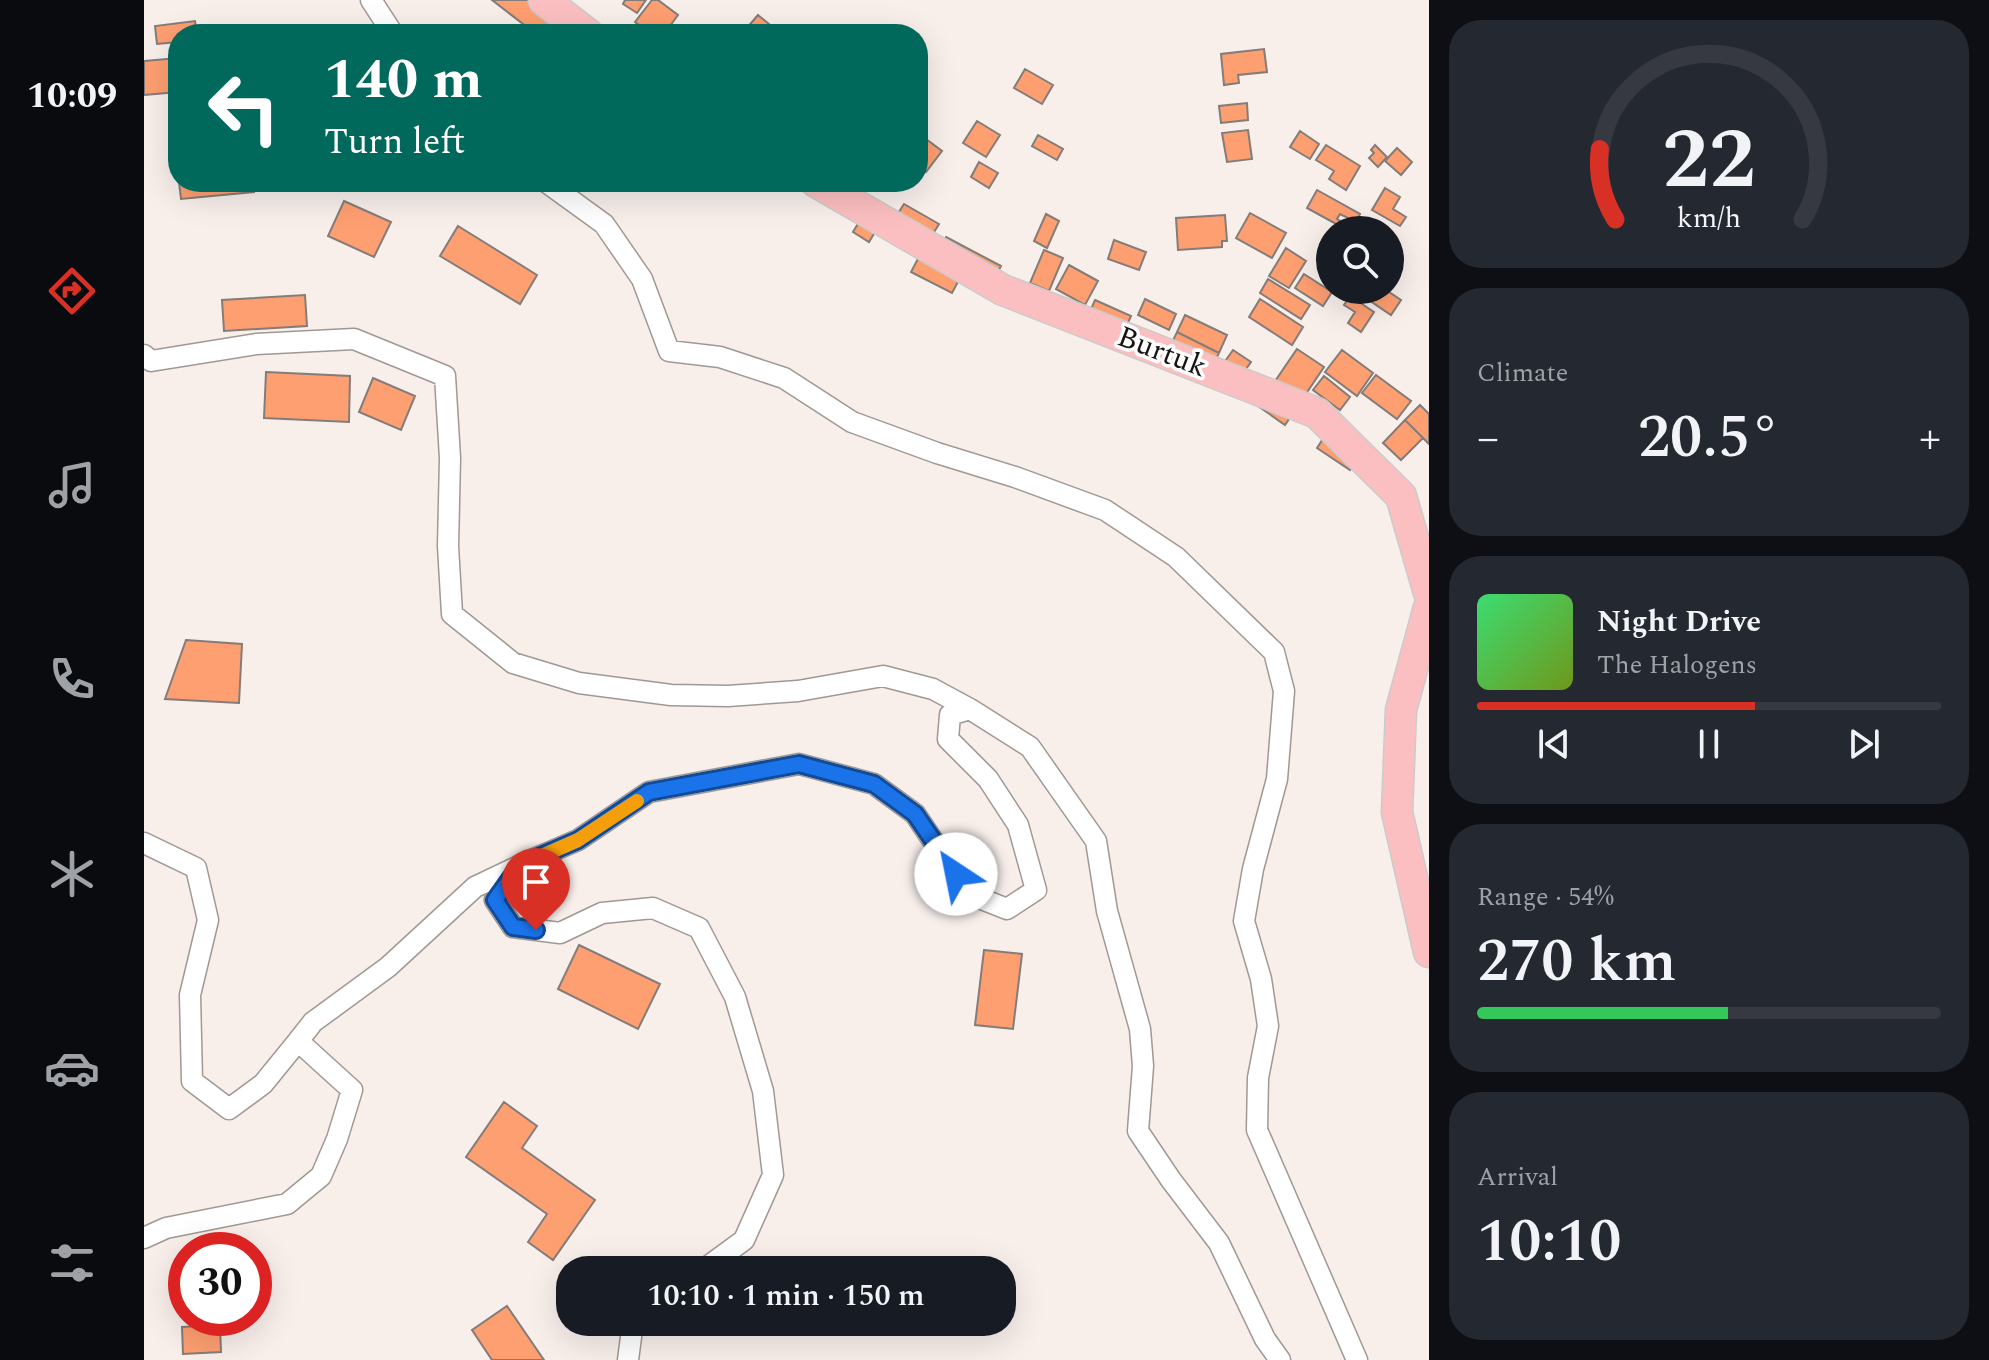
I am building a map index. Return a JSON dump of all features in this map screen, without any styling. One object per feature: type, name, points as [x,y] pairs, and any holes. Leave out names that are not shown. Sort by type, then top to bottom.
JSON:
[{"type":"main road","points":[[544,0],[575,24]]},
{"type":"main road","name":"Burtuk","points":[[833,192],[1003,290],[1317,413],[1401,496],[1429,593]]},
{"type":"main road","points":[[1429,607],[1401,710],[1397,812],[1429,952]]},
{"type":"street","points":[[371,0],[387,24]]},
{"type":"street","points":[[560,192],[604,224],[642,279],[669,351],[720,357],[784,378],[852,422],[1105,510],[1176,557],[1274,652],[1284,691],[1277,779],[1253,869],[1244,921],[1261,979],[1268,1026],[1258,1078],[1257,1130],[1357,1360]]},
{"type":"street","points":[[144,355],[151,361],[256,344],[354,339],[445,376],[450,458],[448,546],[452,614],[513,663],[579,683],[671,695],[728,696],[798,691],[883,676],[933,689],[1030,747],[1096,841],[1107,911],[1140,1029],[1143,1066],[1138,1131],[1219,1243],[1265,1339],[1280,1360]]},
{"type":"street","points":[[144,843],[196,868],[208,920],[190,995],[192,1081],[229,1109],[263,1084],[313,1022],[388,967],[475,887],[578,840],[649,792],[799,764],[874,784],[915,814],[969,894],[1007,909],[1036,890],[1018,825],[988,779],[948,739],[950,715],[970,709]]},
{"type":"street","points":[[520,865],[495,900],[513,927],[560,933],[602,913],[653,908],[699,928],[735,997],[763,1091],[773,1175],[744,1240],[722,1256]]},
{"type":"street","points":[[144,1238],[166,1228],[287,1204],[321,1176],[337,1139],[352,1090],[298,1041]]},
{"type":"street","points":[[628,1360],[631,1336]]},
{"type":"building","points":[[492,0],[564,0],[578,11],[568,24],[523,24]]},
{"type":"building","points":[[625,0],[646,0],[637,13],[623,4]]},
{"type":"building","points":[[652,0],[658,0],[678,15],[671,24],[635,22]]},
{"type":"building","points":[[758,15],[769,24],[750,24]]},
{"type":"building","points":[[168,24],[168,43],[157,44],[155,26]]},
{"type":"building","points":[[1264,49],[1267,72],[1238,75],[1239,83],[1224,85],[1221,54]]},
{"type":"building","points":[[168,59],[168,93],[144,95],[144,61]]},
{"type":"building","points":[[1025,69],[1053,85],[1042,104],[1014,88]]},
{"type":"building","points":[[1247,103],[1248,120],[1221,123],[1219,106]]},
{"type":"building","points":[[977,121],[1000,135],[986,157],[963,143]]},
{"type":"building","points":[[1248,130],[1252,159],[1227,162],[1222,133]]},
{"type":"building","points":[[1300,131],[1319,144],[1310,159],[1290,147]]},
{"type":"building","points":[[1038,135],[1063,149],[1057,160],[1032,146]]},
{"type":"building","points":[[928,140],[942,151],[928,169]]},
{"type":"building","points":[[1326,145],[1360,166],[1346,190],[1329,179],[1334,171],[1316,160]]},
{"type":"building","points":[[1375,145],[1387,157],[1378,167],[1369,158],[1374,153],[1371,150]]},
{"type":"building","points":[[1397,148],[1412,162],[1401,175],[1385,161]]},
{"type":"building","points":[[979,162],[998,173],[989,188],[971,177]]},
{"type":"building","points":[[1385,188],[1400,197],[1393,209],[1406,217],[1404,220],[1404,216],[1382,216],[1372,210]]},
{"type":"building","points":[[1317,190],[1360,214],[1322,216],[1307,208]]},
{"type":"building","points":[[180,192],[254,192],[181,199]]},
{"type":"building","points":[[344,201],[391,222],[374,257],[328,236]]},
{"type":"building","points":[[904,204],[939,224],[926,245],[891,224]]},
{"type":"building","points":[[868,207],[884,217],[869,242],[853,232]]},
{"type":"building","points":[[1250,213],[1286,233],[1272,258],[1236,238]]},
{"type":"building","points":[[1046,214],[1059,221],[1047,248],[1034,241]]},
{"type":"building","points":[[1225,215],[1227,241],[1222,241],[1222,247],[1178,250],[1176,218]]},
{"type":"building","points":[[458,226],[537,275],[520,304],[440,256]]},
{"type":"building","points":[[946,237],[1001,266],[986,295],[962,274],[952,293],[911,272],[922,251],[935,258]]},
{"type":"building","points":[[1114,240],[1146,252],[1139,270],[1108,259]]},
{"type":"building","points":[[1286,248],[1306,261],[1289,288],[1269,276]]},
{"type":"building","points":[[1044,250],[1063,258],[1049,291],[1030,283]]},
{"type":"building","points":[[1069,265],[1098,281],[1085,305],[1056,289]]},
{"type":"building","points":[[1304,274],[1316,282],[1316,302],[1295,288]]},
{"type":"building","points":[[1268,279],[1310,305],[1301,319],[1260,293]]},
{"type":"building","points":[[305,295],[307,326],[224,331],[222,300]]},
{"type":"building","points":[[1145,299],[1176,314],[1169,330],[1138,315]]},
{"type":"building","points":[[1260,299],[1303,327],[1292,345],[1249,317]]},
{"type":"building","points":[[1095,300],[1131,316],[1121,339],[1085,323]]},
{"type":"building","points":[[1362,304],[1374,312],[1361,332],[1348,323],[1355,312],[1344,305]]},
{"type":"building","points":[[1375,304],[1398,304],[1391,315]]},
{"type":"building","points":[[1185,315],[1227,335],[1219,353],[1177,332]]},
{"type":"building","points":[[1177,332],[1219,353],[1210,371],[1168,351]]},
{"type":"building","points":[[1297,349],[1324,367],[1285,425],[1258,406]]},
{"type":"building","points":[[1233,350],[1251,362],[1239,379],[1221,367]]},
{"type":"building","points":[[1342,350],[1373,373],[1357,396],[1325,372]]},
{"type":"building","points":[[266,372],[350,376],[349,422],[264,418]]},
{"type":"building","points":[[1376,375],[1411,401],[1397,419],[1362,393]]},
{"type":"building","points":[[1324,376],[1350,397],[1340,410],[1313,390]]},
{"type":"building","points":[[373,378],[415,396],[401,430],[359,412]]},
{"type":"building","points":[[1420,405],[1429,414],[1429,444],[1405,420]]},
{"type":"building","points":[[1405,420],[1423,438],[1401,460],[1383,443]]},
{"type":"building","points":[[1332,425],[1365,447],[1350,470],[1317,448]]},
{"type":"building","points":[[186,640],[242,644],[239,703],[165,699]]},
{"type":"building","points":[[579,945],[660,984],[638,1029],[558,989]]},
{"type":"building","points":[[984,950],[1022,954],[1013,1029],[975,1025]]},
{"type":"building","points":[[504,1102],[537,1126],[522,1148],[595,1200],[553,1260],[528,1242],[547,1214],[466,1157]]},
{"type":"building","points":[[507,1306],[544,1360],[492,1360],[472,1330]]},
{"type":"building","points":[[182,1336],[220,1336],[221,1352],[183,1354]]},
{"type":"slow traffic","points":[[533,860],[578,840],[637,801]]},
{"type":"route","points":[[536,930],[513,927],[495,900],[520,865],[578,840],[649,792],[799,764],[874,784],[915,814],[956,874]]}]
